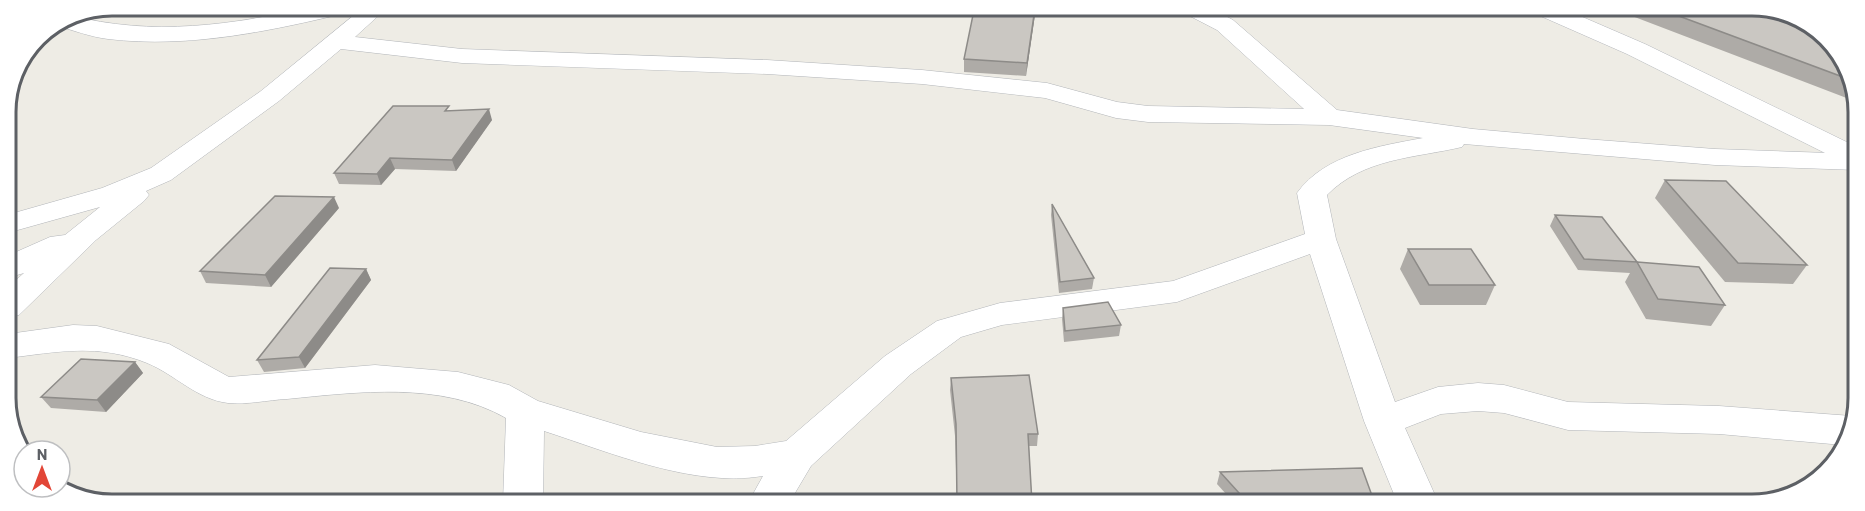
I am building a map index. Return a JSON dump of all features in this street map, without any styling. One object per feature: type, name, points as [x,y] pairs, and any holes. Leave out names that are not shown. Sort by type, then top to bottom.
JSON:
[{"type":"street","points":[[76,24],[106,32],[153,36],[265,25],[303,16]]},
{"type":"street","points":[[17,298],[85,233],[161,174],[270,96],[366,16]]},
{"type":"street","points":[[1208,16],[1225,25],[1329,117]]},
{"type":"street","points":[[1560,16],[1636,50],[1848,156]]},
{"type":"street","points":[[338,41],[396,50],[462,56],[767,67],[1005,84],[1056,93],[1116,110],[1174,116],[1225,114],[1329,117],[1473,137],[1715,157],[1848,160]]},
{"type":"street","points":[[1414,494],[1383,421],[1321,239],[1312,193],[1323,179],[1374,157],[1473,137]]},
{"type":"street","points":[[17,221],[112,195],[161,174]]},
{"type":"street","points":[[17,264],[85,233]]},
{"type":"street","points":[[773,494],[797,455],[898,365],[949,330],[1000,314],[1177,291],[1321,239]]},
{"type":"street","points":[[17,345],[73,337],[97,338],[158,353],[192,371],[211,386],[230,390],[375,378],[458,385],[496,395],[525,411],[641,447],[717,463],[755,462],[797,455]]},
{"type":"street","points":[[1383,421],[1438,401],[1478,398],[1504,399],[1568,416],[1719,420],[1843,430]]},
{"type":"street","points":[[523,494],[525,411]]},
{"type":"building","points":[[973,16],[1034,16],[1027,63],[964,59]]},
{"type":"building","points":[[1679,16],[1753,16],[1772,18],[1789,24],[1811,36],[1829,54],[1841,76]]},
{"type":"building","points":[[393,106],[449,106],[445,111],[489,109],[452,160],[390,158],[377,174],[334,173]]},
{"type":"building","points":[[1665,180],[1726,181],[1807,265],[1738,263]]},
{"type":"building","points":[[275,196],[334,197],[265,275],[200,271]]},
{"type":"building","points":[[1052,204],[1094,278],[1060,282]]},
{"type":"building","points":[[1555,215],[1602,217],[1637,262],[1584,259]]},
{"type":"building","points":[[1408,249],[1471,249],[1495,285],[1429,285]]},
{"type":"building","points":[[1637,262],[1699,267],[1725,305],[1658,299]]},
{"type":"building","points":[[330,268],[366,269],[299,357],[257,360]]},
{"type":"building","points":[[1108,302],[1121,325],[1065,331],[1063,308]]},
{"type":"building","points":[[81,359],[135,362],[97,400],[41,397]]},
{"type":"building","points":[[1029,375],[1038,434],[1028,434],[1031,494],[957,494],[956,424],[951,378]]},
{"type":"building","points":[[1362,468],[1371,494],[1240,494],[1220,472]]}]
